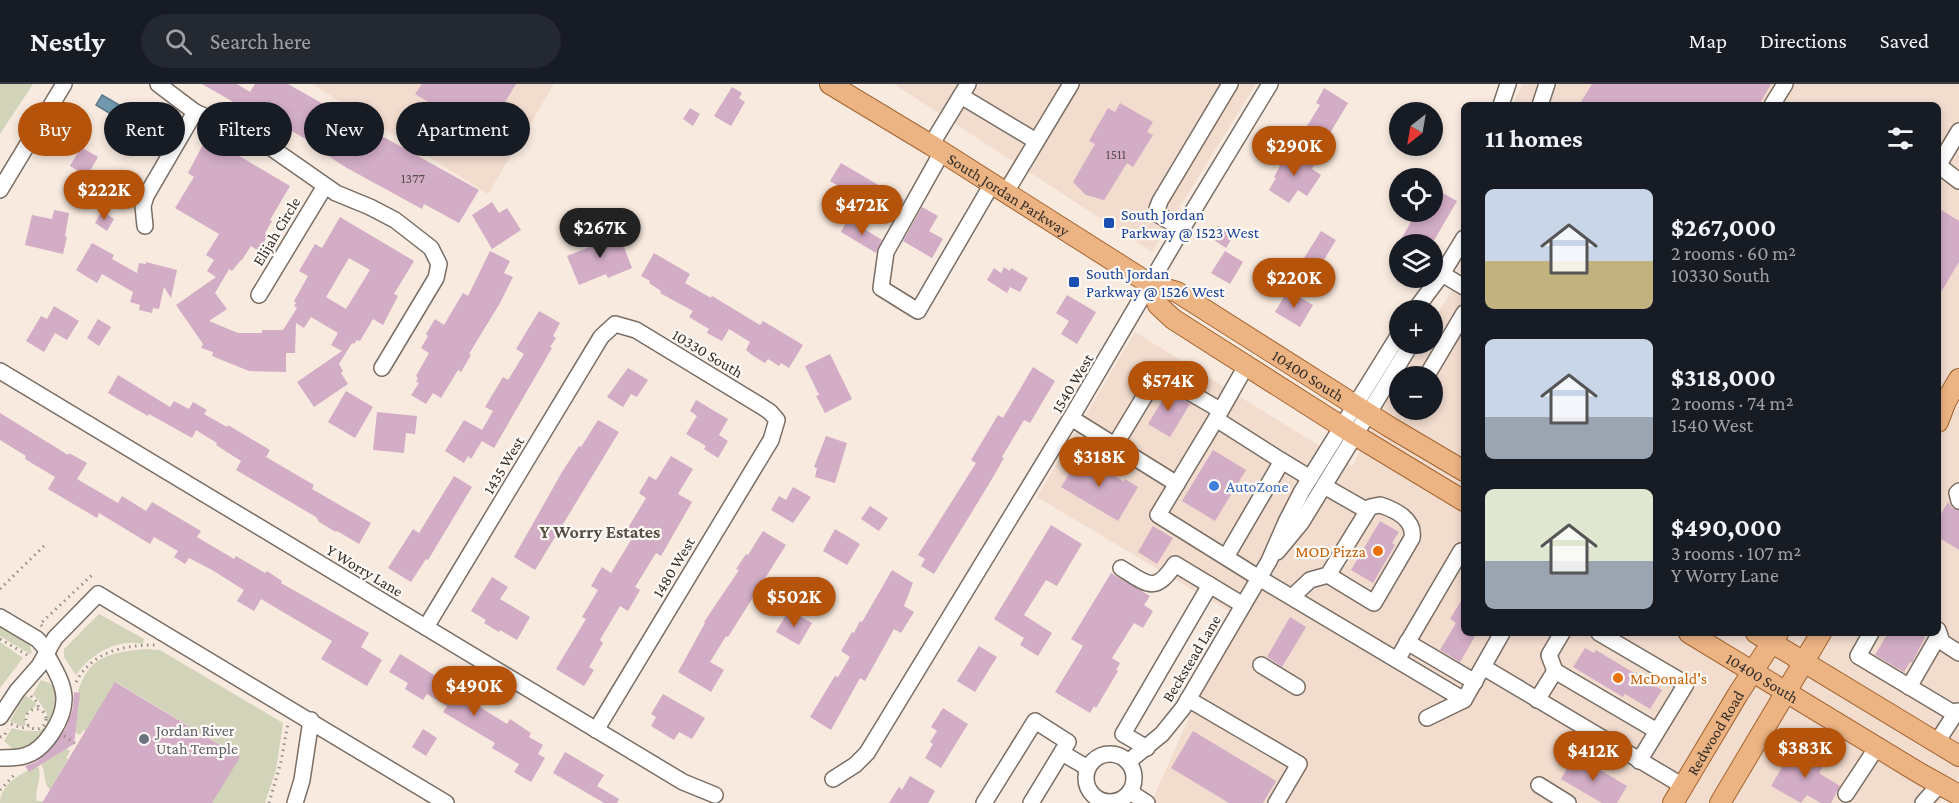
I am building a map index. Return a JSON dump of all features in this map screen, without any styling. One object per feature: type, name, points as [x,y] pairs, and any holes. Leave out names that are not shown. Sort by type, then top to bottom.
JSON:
[{"type":"main road","name":"South Jordan Parkway","points":[[830,84],[937,148],[1150,284]]},
{"type":"main road","name":"10400 South","points":[[1150,284],[1158,305],[1173,319],[1348,431],[1461,499]]},
{"type":"main road","name":"10400 South","points":[[1150,284],[1177,292],[1361,409],[1461,469]]},
{"type":"main road","points":[[1948,406],[1959,379]]},
{"type":"main road","name":"10400 South","points":[[1694,636],[1959,795]]},
{"type":"main road","points":[[1768,636],[1804,662],[1959,756]]},
{"type":"main road","name":"Redwood Road","points":[[1678,795],[1738,694],[1754,672],[1768,636]]},
{"type":"main road","points":[[1720,803],[1819,636]]},
{"type":"street","points":[[0,190],[64,84]]},
{"type":"street","points":[[158,84],[195,112],[260,140],[325,186],[396,220],[431,248],[439,264],[433,283],[382,368]]},
{"type":"street","points":[[1036,141],[964,90],[886,252],[881,288],[918,311],[999,188],[1036,141],[1071,84]]},
{"type":"street","points":[[1182,229],[1159,216],[1157,209],[1230,84]]},
{"type":"street","points":[[1251,84],[1267,89]]},
{"type":"street","points":[[1502,102],[1508,84]]},
{"type":"street","points":[[1541,102],[1547,84]]},
{"type":"street","points":[[1774,102],[1785,84]]},
{"type":"street","name":"1540 West","points":[[832,778],[855,765],[867,753],[1071,418],[1267,89]]},
{"type":"street","points":[[145,226],[143,206],[146,196],[195,112]]},
{"type":"street","points":[[1941,161],[1958,136]]},
{"type":"street","points":[[1941,167],[1959,181]]},
{"type":"street","name":"Elijah Circle","points":[[259,295],[325,186]]},
{"type":"street","points":[[1461,243],[1443,274],[1461,285]]},
{"type":"street","points":[[1423,300],[1432,288]]},
{"type":"street","points":[[1433,366],[1461,319]]},
{"type":"street","name":"10330 South","points":[[615,324],[636,330],[761,406],[777,420]]},
{"type":"street","name":"1435 West","points":[[426,627],[601,337],[615,324]]},
{"type":"street","name":"Beckstead Lane","points":[[1269,561],[1301,523],[1324,486],[1348,431],[1389,354]]},
{"type":"street","name":"Beckstead Lane","points":[[1361,409],[1403,354]]},
{"type":"street","points":[[1246,366],[1158,515],[1464,700]]},
{"type":"street","name":"Y Worry Lane","points":[[0,371],[683,782],[715,795]]},
{"type":"street","points":[[1115,445],[1158,374],[1310,478]]},
{"type":"street","points":[[1071,418],[1177,484]]},
{"type":"street","name":"1480 West","points":[[596,730],[771,440],[777,420]]},
{"type":"street","name":"Beckstead Lane","points":[[1128,762],[1147,748],[1172,723],[1188,699],[1269,561],[1286,522],[1310,478],[1348,431]]},
{"type":"street","points":[[1226,557],[1282,461]]},
{"type":"street","points":[[1324,486],[1366,510]]},
{"type":"street","points":[[1959,491],[1957,494],[1959,501]]},
{"type":"street","points":[[1292,597],[1310,580],[1328,575],[1366,510],[1375,505],[1386,507],[1409,520],[1413,532],[1412,538],[1374,603],[1328,575]]},
{"type":"street","points":[[1397,660],[1461,551]]},
{"type":"street","points":[[1122,568],[1144,582],[1153,584],[1161,582],[1175,564],[1243,605]]},
{"type":"street","points":[[1147,748],[1123,734],[1210,585]]},
{"type":"street","points":[[0,717],[55,638],[98,594],[446,803]]},
{"type":"street","points":[[0,617],[37,639],[47,652],[62,684],[64,699],[60,716],[40,747],[25,756],[0,758]]},
{"type":"street","points":[[1427,718],[1464,700],[1500,636]]},
{"type":"street","points":[[1560,636],[1549,655],[1555,671],[1657,731]]},
{"type":"street","points":[[1604,636],[1686,684],[1639,761]]},
{"type":"street","points":[[1624,647],[1630,636]]},
{"type":"street","points":[[1869,636],[1858,656],[1957,713],[1937,742]]},
{"type":"street","points":[[1909,687],[1937,636]]},
{"type":"street","points":[[1940,636],[1942,642],[1959,652]]},
{"type":"street","points":[[1407,642],[1475,682]]},
{"type":"street","points":[[1261,665],[1296,687]]},
{"type":"street","points":[[1483,668],[1639,761],[1678,795]]},
{"type":"street","points":[[1537,700],[1555,671]]},
{"type":"street","points":[[1188,699],[1299,764],[1280,802]]},
{"type":"street","points":[[295,803],[302,780],[310,720]]},
{"type":"street","points":[[984,803],[1035,721],[1068,742],[1031,803]]},
{"type":"street","points":[[1846,794],[1877,747]]},
{"type":"street","points":[[1062,753],[1088,768]]},
{"type":"street","points":[[1111,754],[1121,756],[1128,762],[1135,779],[1130,792],[1119,801],[1109,803],[1093,794],[1088,787],[1086,777],[1088,768],[1094,760],[1102,755],[1111,754]]},
{"type":"street","points":[[1923,803],[1940,784]]},
{"type":"street","points":[[1539,785],[1568,803]]},
{"type":"street","points":[[1130,792],[1147,803]]},
{"type":"path","points":[[0,589],[47,543]]},
{"type":"path","points":[[72,676],[74,687],[89,664],[99,656],[129,647],[160,645],[150,640]]},
{"type":"path","points":[[0,737],[4,736],[11,724],[22,728],[29,726],[40,729],[45,725],[44,712],[39,709],[31,710],[26,721],[29,726]]},
{"type":"path","points":[[269,803],[281,762],[288,722]]},
{"type":"path","points":[[61,743],[68,732]]},
{"type":"path","points":[[0,790],[20,770],[10,771]]},
{"type":"shaded area","points":[[312,84],[554,84],[530,124],[530,102],[396,102],[396,136],[384,129],[384,102],[341,102]]},
{"type":"shaded area","points":[[894,84],[1256,84],[1152,252]]},
{"type":"shaded area","points":[[1523,84],[1959,84],[1959,777],[1939,803],[1151,803],[1235,615],[1037,497],[1135,332],[1352,466],[1389,393],[1389,420],[1443,420],[1443,366],[1406,366],[1413,354],[1443,354],[1443,305],[1461,275],[1461,636],[1941,636],[1941,102],[1514,102]]},
{"type":"shaded area","points":[[427,156],[511,156],[488,194]]},
{"type":"green space","points":[[0,84],[33,84],[21,102],[18,102],[18,107],[0,134]]},
{"type":"green space","points":[[99,614],[144,639],[143,644],[124,643],[105,649],[89,660],[76,675],[64,657],[64,649]]},
{"type":"green space","points":[[0,625],[29,643],[32,653],[30,654],[0,636]]},
{"type":"green space","points":[[0,642],[23,658],[0,688]]},
{"type":"green space","points":[[145,649],[160,650],[283,723],[276,770],[265,803],[212,803],[239,756],[116,682],[86,732],[83,730],[80,735],[73,731],[79,703],[75,703],[79,688],[90,668],[107,656]]},
{"type":"green space","points":[[41,680],[50,683],[58,693],[50,724],[47,722],[47,714],[33,694]]},
{"type":"green space","points":[[25,695],[37,704],[26,714],[26,725],[21,726],[10,721]]},
{"type":"green space","points":[[45,727],[38,739],[20,750],[15,751],[4,741],[12,728],[39,731]]},
{"type":"green space","points":[[64,747],[70,751],[66,758],[68,759],[50,790],[41,765]]},
{"type":"green space","points":[[38,766],[40,776],[36,797],[37,801],[43,801],[42,803],[0,803],[4,790],[13,780]]},
{"type":"water","points":[[102,95],[114,102],[104,102],[104,110],[96,105]]},
{"type":"building","points":[[202,84],[237,84],[250,92],[255,84],[288,84],[320,102],[304,102],[304,138],[292,131],[292,102],[233,102]]},
{"type":"building","points":[[422,84],[516,84],[505,102],[428,102],[415,94]]},
{"type":"building","points":[[1592,84],[1771,84],[1761,102],[1581,102]]},
{"type":"building","points":[[732,87],[742,93],[739,98],[745,102],[731,126],[714,116]]},
{"type":"building","points":[[1324,88],[1348,103],[1324,143],[1304,131],[1320,105],[1316,103]]},
{"type":"building","points":[[1120,103],[1153,122],[1147,132],[1153,135],[1133,167],[1127,163],[1104,200],[1086,195],[1073,182],[1095,144],[1089,141],[1108,108],[1115,112]]},
{"type":"building","points":[[690,108],[700,114],[693,126],[683,119]]},
{"type":"building","points":[[384,137],[396,144],[396,156],[418,156],[479,190],[459,223],[424,204],[422,209],[328,156],[384,156]]},
{"type":"building","points":[[1288,149],[1314,165],[1312,169],[1321,175],[1307,196],[1298,190],[1289,203],[1269,190],[1276,178],[1274,177],[1280,166],[1278,164]]},
{"type":"building","points":[[92,153],[98,157],[87,176],[70,166],[76,156],[92,156]]},
{"type":"building","points":[[197,156],[239,156],[290,186],[270,220],[272,221],[265,233],[268,235],[259,251],[251,246],[232,271],[229,269],[215,293],[227,309],[209,321],[238,333],[283,330],[297,308],[294,306],[296,303],[294,301],[308,276],[299,271],[315,244],[322,248],[340,217],[414,261],[394,294],[398,296],[383,325],[373,319],[360,341],[352,343],[339,364],[343,371],[341,373],[348,384],[314,407],[297,382],[342,351],[331,345],[338,333],[311,317],[304,328],[296,323],[295,353],[286,353],[286,372],[249,371],[212,356],[213,352],[201,348],[203,344],[176,305],[216,277],[207,271],[214,260],[206,255],[219,234],[175,208],[194,177],[188,173]],"holes":[[[349,258],[370,270],[346,309],[326,297]]]},
{"type":"building","points":[[841,163],[904,200],[894,218],[830,181]]},
{"type":"building","points":[[108,176],[127,185],[118,202],[99,193]]},
{"type":"building","points":[[1443,193],[1457,201],[1438,234],[1404,234],[1411,222],[1443,222]]},
{"type":"building","points":[[492,202],[499,213],[507,208],[521,230],[492,249],[472,215]]},
{"type":"building","points":[[922,207],[938,216],[929,231],[943,239],[932,258],[903,241]]},
{"type":"building","points":[[54,210],[69,213],[63,254],[25,245],[32,215],[52,219]]},
{"type":"building","points":[[1941,210],[1959,221],[1959,262],[1941,292]]},
{"type":"building","points":[[102,211],[114,219],[107,231],[95,223]]},
{"type":"building","points":[[848,219],[882,240],[876,253],[841,232]]},
{"type":"building","points":[[1218,226],[1234,235],[1226,248],[1211,238]]},
{"type":"building","points":[[608,230],[612,241],[620,237],[632,268],[608,278],[606,274],[579,285],[567,256],[592,246],[589,238]]},
{"type":"building","points":[[1321,231],[1336,240],[1316,273],[1301,263]]},
{"type":"building","points":[[92,243],[114,255],[112,259],[137,273],[139,263],[146,264],[146,262],[177,270],[171,298],[164,287],[159,309],[153,308],[152,313],[139,310],[140,305],[130,302],[133,292],[102,274],[97,283],[76,270]]},
{"type":"building","points":[[490,251],[510,261],[504,273],[513,277],[461,372],[458,370],[441,398],[433,393],[426,404],[411,395],[419,383],[416,382],[418,378],[416,376],[429,353],[421,348],[428,336],[426,334],[435,319],[444,325],[463,293],[468,296]]},
{"type":"building","points":[[1225,251],[1243,262],[1230,284],[1211,273]]},
{"type":"building","points":[[654,253],[690,274],[685,283],[711,298],[712,296],[760,325],[763,321],[803,345],[789,368],[781,363],[779,366],[768,359],[765,363],[752,355],[746,350],[750,342],[729,329],[722,341],[707,333],[709,329],[689,317],[693,311],[660,293],[661,291],[649,283],[650,281],[641,276]]},
{"type":"building","points":[[1004,267],[1010,271],[1011,268],[1028,278],[1020,292],[1010,287],[1007,293],[987,280],[994,268],[1001,273]]},
{"type":"building","points":[[1288,290],[1313,305],[1300,327],[1275,312]]},
{"type":"building","points":[[1067,295],[1096,312],[1077,344],[1061,334],[1069,321],[1056,313]]},
{"type":"building","points":[[54,306],[79,321],[67,340],[55,333],[44,352],[26,341],[41,316],[47,319]]},
{"type":"building","points":[[539,311],[560,323],[553,336],[556,338],[550,347],[552,348],[494,448],[482,441],[471,459],[468,456],[464,463],[445,451],[464,420],[482,430],[493,411],[485,407],[503,377],[508,380],[524,354],[516,349]]},
{"type":"building","points":[[98,319],[111,327],[99,346],[87,338]]},
{"type":"building","points":[[830,354],[852,399],[825,413],[805,366]]},
{"type":"building","points":[[1033,367],[1055,381],[1030,423],[1024,420],[989,484],[934,574],[921,566],[925,559],[918,555],[976,463],[971,460],[998,415],[1003,418]]},
{"type":"building","points":[[628,368],[648,380],[637,397],[631,394],[623,407],[607,397]]},
{"type":"building","points":[[118,375],[170,407],[174,401],[189,409],[193,402],[207,410],[204,414],[227,427],[228,425],[270,450],[266,457],[314,485],[312,489],[371,523],[359,544],[236,470],[241,461],[196,430],[192,438],[108,393]]},
{"type":"building","points":[[1162,387],[1190,404],[1170,437],[1148,424],[1162,401],[1156,397]]},
{"type":"building","points":[[346,391],[373,407],[355,438],[328,422]]},
{"type":"building","points":[[696,400],[728,419],[719,435],[728,441],[718,458],[704,449],[706,446],[686,434],[697,416],[690,411]]},
{"type":"building","points":[[377,412],[417,416],[415,434],[406,433],[404,453],[373,450]]},
{"type":"building","points":[[0,413],[68,455],[69,453],[87,463],[77,479],[118,503],[122,496],[146,511],[152,502],[201,531],[197,537],[234,559],[236,556],[265,573],[267,571],[282,581],[281,583],[369,633],[361,647],[382,660],[367,686],[321,659],[332,641],[261,599],[254,611],[237,601],[244,590],[212,570],[189,558],[185,564],[174,557],[178,551],[154,537],[150,544],[99,513],[97,518],[48,489],[55,477],[25,459],[26,456],[0,440]]},
{"type":"building","points":[[598,420],[619,432],[535,570],[514,557],[562,472]]},
{"type":"building","points":[[826,436],[847,443],[835,483],[815,477],[817,468],[814,467]]},
{"type":"building","name":"AutoZone","points":[[1213,450],[1246,470],[1215,521],[1182,501]]},
{"type":"building","points":[[1082,454],[1124,482],[1125,479],[1138,487],[1118,521],[1061,487]]},
{"type":"building","points":[[671,456],[693,469],[678,494],[692,502],[661,556],[656,553],[635,587],[640,590],[628,611],[620,606],[600,640],[603,643],[589,667],[594,670],[584,686],[556,669],[586,619],[582,617],[598,590],[591,586],[602,567],[611,573],[634,535],[626,531],[646,498],[639,493],[649,476],[656,480]]},
{"type":"building","points":[[454,476],[472,487],[428,560],[426,559],[411,582],[388,568],[413,529],[419,533]]},
{"type":"building","points":[[793,487],[811,497],[793,523],[771,510],[779,496],[786,500]]},
{"type":"building","points":[[1948,502],[1952,508],[1959,510],[1959,550],[1941,539],[1941,514]]},
{"type":"building","points":[[870,506],[888,518],[879,531],[861,519]]},
{"type":"building","name":"MOD Pizza","points":[[1380,521],[1399,532],[1392,543],[1395,545],[1373,583],[1351,570]]},
{"type":"building","points":[[1051,525],[1082,544],[1057,586],[1046,580],[1024,615],[1052,633],[1038,656],[1020,645],[1024,638],[994,619]]},
{"type":"building","points":[[1153,526],[1173,538],[1157,564],[1138,552]]},
{"type":"building","points":[[835,529],[860,544],[847,565],[823,551]]},
{"type":"building","points":[[763,531],[786,545],[710,662],[724,670],[711,692],[678,672],[704,622],[739,570],[736,569]]},
{"type":"building","points":[[892,570],[913,583],[904,606],[914,612],[901,633],[894,629],[865,681],[860,678],[831,730],[810,717],[835,676],[838,677],[850,657],[841,651],[852,632],[854,633],[860,621],[862,622]]},
{"type":"building","points":[[1111,573],[1150,596],[1144,605],[1153,611],[1143,628],[1134,623],[1112,658],[1120,663],[1116,670],[1118,671],[1096,708],[1094,706],[1090,713],[1055,692],[1083,646],[1071,639]]},
{"type":"building","points":[[492,577],[508,587],[500,599],[530,617],[517,640],[484,623],[486,620],[471,611]]},
{"type":"building","points":[[1461,601],[1461,636],[1475,636],[1460,662],[1440,650],[1456,623],[1450,619]]},
{"type":"building","points":[[789,610],[812,623],[799,645],[776,632]]},
{"type":"building","points":[[1290,617],[1306,627],[1282,667],[1267,657]]},
{"type":"building","points":[[1886,636],[1926,636],[1912,663],[1910,662],[1904,672],[1875,655]]},
{"type":"building","points":[[979,646],[997,657],[975,692],[957,681]]},
{"type":"building","name":"McDonald's","points":[[1585,648],[1594,653],[1596,650],[1662,690],[1650,709],[1625,694],[1623,697],[1573,667]]},
{"type":"building","points":[[400,654],[457,689],[459,686],[474,695],[470,701],[507,724],[510,719],[531,733],[529,737],[543,745],[538,754],[545,758],[531,782],[514,772],[519,764],[492,748],[495,743],[443,712],[447,706],[427,694],[423,700],[405,689],[408,683],[389,672]]},
{"type":"building","name":"Jordan River Utah Temple","points":[[115,682],[240,757],[212,803],[42,803]]},
{"type":"building","points":[[74,692],[80,693],[74,744],[29,772],[25,766],[36,762],[46,754],[66,728],[73,708]]},
{"type":"building","points":[[663,694],[705,718],[692,739],[679,732],[674,740],[651,726],[656,717],[651,714]]},
{"type":"building","points":[[943,708],[968,724],[941,768],[925,758],[933,744],[930,742],[937,731],[931,727]]},
{"type":"building","points":[[423,729],[437,738],[426,756],[412,747]]},
{"type":"building","points":[[1193,731],[1276,781],[1263,803],[1229,803],[1171,768]]},
{"type":"building","points":[[1794,747],[1824,764],[1819,773],[1840,786],[1831,803],[1821,803],[1807,795],[1801,803],[1771,786]]},
{"type":"building","points":[[565,752],[604,775],[597,786],[619,799],[617,803],[604,803],[553,773]]},
{"type":"building","points":[[1575,755],[1627,786],[1617,803],[1602,803],[1561,779]]},
{"type":"building","points":[[910,776],[935,791],[928,803],[889,803],[899,787],[902,790]]},
{"type":"place","name":"South Jordan Parkway @ 1523 West","points":[[1109,223]]},
{"type":"place","name":"South Jordan Parkway @ 1526 West","points":[[1074,282]]},
{"type":"place","name":"AutoZone","points":[[1214,486]]},
{"type":"place","name":"MOD Pizza","points":[[1378,551]]},
{"type":"place","name":"McDonald's","points":[[1618,678]]},
{"type":"place","name":"Jordan River Utah Temple","points":[[144,739]]},
{"type":"district","name":"Y Worry Estates","points":[[600,532]]}]
